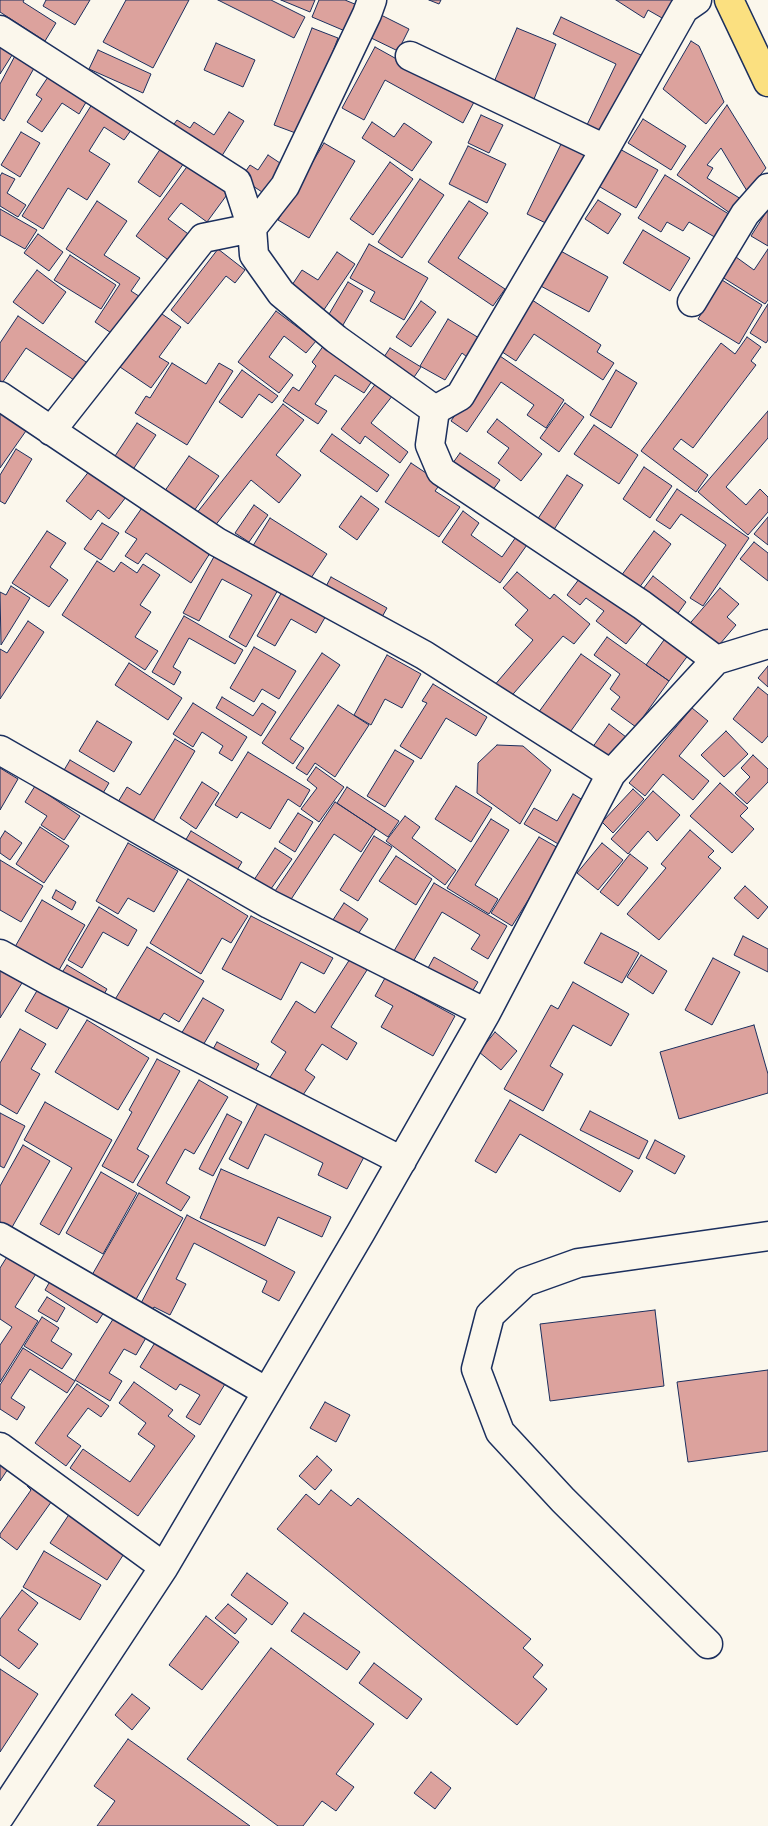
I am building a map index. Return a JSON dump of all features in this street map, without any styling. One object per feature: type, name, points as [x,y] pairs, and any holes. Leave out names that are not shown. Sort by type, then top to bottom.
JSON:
[{"type":"main road","points":[[729,0],[768,82]]},
{"type":"street","points":[[51,431],[203,238],[252,228],[285,186],[372,0]]},
{"type":"street","points":[[434,410],[460,396],[606,149],[684,9],[697,0]]},
{"type":"street","points":[[0,30],[236,182],[252,228],[254,255],[281,294],[336,339],[434,410]]},
{"type":"street","points":[[410,56],[606,149]]},
{"type":"street","points":[[692,302],[745,214],[768,188]]},
{"type":"street","points":[[0,396],[217,542],[424,655],[611,774]]},
{"type":"street","points":[[434,410],[430,445],[441,471],[642,605],[716,660]]},
{"type":"street","points":[[0,1816],[164,1566],[267,1392],[486,1013],[611,774],[716,660],[768,644]]},
{"type":"street","points":[[0,750],[269,904],[486,1013]]},
{"type":"street","points":[[0,954],[49,981],[402,1161]]},
{"type":"street","points":[[708,1644],[564,1500],[500,1432],[476,1370],[490,1315],[525,1282],[578,1263],[768,1236]]},
{"type":"street","points":[[0,1237],[267,1392]]},
{"type":"street","points":[[0,1447],[164,1566]]},
{"type":"building","points":[[0,0],[24,0],[23,2],[56,23],[45,41],[0,12]]},
{"type":"building","points":[[46,0],[90,0],[75,25],[43,6]]},
{"type":"building","points":[[126,0],[189,0],[153,68],[103,42]]},
{"type":"building","points":[[218,0],[271,0],[305,17],[294,38]]},
{"type":"building","points":[[281,0],[315,0],[310,12]]},
{"type":"building","points":[[319,0],[345,0],[357,5],[345,31],[312,17]]},
{"type":"building","points":[[429,0],[441,0],[439,4]]},
{"type":"building","points":[[616,0],[675,0],[669,22],[648,10],[644,18]]},
{"type":"building","points":[[377,13],[409,29],[398,51],[365,35]]},
{"type":"building","points":[[561,17],[643,56],[605,137],[586,127],[616,64],[553,34]]},
{"type":"building","points":[[312,28],[338,38],[301,135],[274,125]]},
{"type":"building","points":[[517,28],[556,44],[534,99],[494,82]]},
{"type":"building","points":[[691,41],[699,46],[724,102],[706,124],[663,89]]},
{"type":"building","points":[[216,43],[255,60],[243,87],[204,70]]},
{"type":"building","points":[[0,44],[14,52],[0,74]]},
{"type":"building","points":[[375,47],[474,102],[463,123],[385,80],[364,120],[342,108]]},
{"type":"building","points":[[98,50],[151,74],[143,93],[89,69]]},
{"type":"building","points":[[17,52],[37,63],[4,121],[0,118],[0,84]]},
{"type":"building","points":[[50,74],[88,99],[79,114],[62,103],[42,132],[27,122],[42,99],[36,95]]},
{"type":"building","points":[[94,101],[134,126],[124,140],[104,127],[89,151],[110,164],[87,200],[68,188],[43,229],[22,216]]},
{"type":"building","points":[[727,105],[766,168],[747,191],[721,148],[707,165],[713,168],[707,178],[741,199],[734,216],[677,175]]},
{"type":"building","points":[[229,112],[244,121],[218,162],[169,131],[177,120],[190,128],[194,122],[214,135]]},
{"type":"building","points":[[481,115],[503,125],[489,153],[468,143]]},
{"type":"building","points":[[643,119],[686,146],[671,170],[628,143]]},
{"type":"building","points":[[372,122],[394,137],[404,123],[432,142],[412,171],[362,138]]},
{"type":"building","points":[[21,132],[40,143],[20,177],[1,165]]},
{"type":"building","points":[[563,140],[590,153],[554,227],[527,214]]},
{"type":"building","points":[[324,143],[355,161],[309,238],[278,220]]},
{"type":"building","points":[[468,146],[506,164],[487,203],[449,184]]},
{"type":"building","points":[[616,147],[658,170],[636,208],[595,184]]},
{"type":"building","points":[[161,148],[184,163],[160,197],[138,182]]},
{"type":"building","points":[[268,155],[286,167],[268,196],[241,178],[250,165],[258,170]]},
{"type":"building","points":[[390,162],[413,179],[373,235],[350,219]]},
{"type":"building","points":[[189,164],[229,192],[207,222],[181,203],[168,219],[195,239],[175,265],[136,236]]},
{"type":"building","points":[[2,173],[15,179],[7,193],[26,205],[18,217],[0,206],[0,176]]},
{"type":"building","points":[[665,175],[732,216],[718,239],[689,222],[683,231],[667,222],[661,232],[638,218]]},
{"type":"building","points":[[420,179],[444,195],[402,258],[378,242]]},
{"type":"building","points":[[598,200],[621,214],[608,234],[585,219]]},
{"type":"building","points":[[97,201],[127,221],[104,255],[140,278],[131,291],[145,300],[120,339],[95,322],[120,284],[66,249]]},
{"type":"building","points":[[469,201],[488,213],[458,258],[505,289],[493,306],[428,262]]},
{"type":"building","points":[[0,209],[37,230],[25,249],[0,235]]},
{"type":"building","points":[[768,209],[768,246],[751,236]]},
{"type":"building","points":[[643,230],[690,258],[670,291],[623,263]]},
{"type":"building","points":[[38,234],[63,252],[49,271],[24,253]]},
{"type":"building","points":[[369,244],[428,278],[404,320],[370,301],[375,292],[350,278]]},
{"type":"building","points":[[218,249],[245,270],[235,283],[226,276],[188,324],[171,310]]},
{"type":"building","points":[[557,249],[608,277],[589,312],[537,284]]},
{"type":"building","points":[[768,249],[768,300],[765,304],[722,277],[736,257],[754,270]]},
{"type":"building","points":[[337,252],[355,264],[319,317],[286,294],[302,270],[318,280]]},
{"type":"building","points":[[70,255],[116,285],[101,309],[54,280]]},
{"type":"building","points":[[37,270],[66,292],[43,324],[13,302]]},
{"type":"building","points":[[722,280],[762,305],[739,344],[698,319]]},
{"type":"building","points":[[348,282],[363,291],[340,330],[325,321]]},
{"type":"building","points":[[526,296],[601,345],[597,352],[614,363],[603,380],[534,334],[516,361],[493,346]]},
{"type":"building","points":[[421,301],[436,312],[411,347],[396,337]]},
{"type":"building","points":[[768,304],[768,340],[766,343],[750,333]]},
{"type":"building","points":[[276,311],[316,341],[306,353],[284,336],[269,357],[293,375],[279,393],[238,362]]},
{"type":"building","points":[[159,312],[181,327],[159,357],[169,363],[151,388],[120,367]]},
{"type":"building","points":[[18,316],[92,366],[80,384],[26,348],[0,386],[0,343]]},
{"type":"building","points":[[448,319],[479,338],[467,357],[462,353],[445,380],[420,366]]},
{"type":"building","points":[[747,337],[761,347],[751,361],[756,365],[693,448],[681,439],[673,449],[708,475],[696,492],[641,451],[721,343],[735,354]]},
{"type":"building","points":[[324,345],[374,378],[364,393],[335,375],[315,404],[327,411],[318,424],[283,401],[293,387],[299,391],[316,366],[312,362]]},
{"type":"building","points":[[390,348],[421,367],[410,383],[380,363]]},
{"type":"building","points":[[497,354],[564,400],[546,428],[527,415],[534,405],[501,382],[467,432],[451,421]]},
{"type":"building","points":[[172,363],[206,384],[219,363],[233,371],[187,445],[135,413],[146,396],[150,398]]},
{"type":"building","points":[[242,370],[278,396],[272,403],[259,394],[242,418],[219,402]]},
{"type":"building","points":[[616,370],[637,383],[611,428],[590,415]]},
{"type":"building","points":[[377,382],[393,395],[371,423],[408,452],[400,463],[365,436],[360,444],[341,429]]},
{"type":"building","points":[[565,403],[584,417],[559,452],[540,438]]},
{"type":"building","points":[[283,404],[304,420],[276,455],[301,475],[279,503],[251,480],[214,527],[196,514]]},
{"type":"building","points":[[0,409],[28,428],[0,468]]},
{"type":"building","points":[[768,411],[768,438],[726,487],[746,505],[760,489],[768,497],[768,512],[748,535],[698,492]]},
{"type":"building","points":[[497,419],[542,454],[521,481],[498,463],[509,448],[487,432]]},
{"type":"building","points":[[137,423],[156,435],[128,477],[109,465]]},
{"type":"building","points":[[594,425],[638,455],[619,484],[574,454]]},
{"type":"building","points":[[332,434],[389,475],[377,492],[320,451]]},
{"type":"building","points":[[16,449],[32,459],[5,504],[0,501],[0,475]]},
{"type":"building","points":[[460,453],[500,480],[490,494],[450,467]]},
{"type":"building","points":[[189,456],[219,476],[191,515],[162,495]]},
{"type":"building","points":[[411,463],[441,483],[435,491],[460,507],[439,537],[385,502]]},
{"type":"building","points":[[644,467],[672,486],[650,518],[623,499]]},
{"type":"building","points":[[90,470],[126,497],[109,519],[98,510],[91,520],[66,501]]},
{"type":"building","points":[[567,475],[583,485],[553,531],[537,520]]},
{"type":"building","points":[[677,489],[749,538],[703,606],[690,598],[726,545],[681,514],[670,529],[656,520]]},
{"type":"building","points":[[361,496],[379,509],[357,540],[339,527]]},
{"type":"building","points":[[144,505],[212,550],[191,583],[146,553],[138,564],[125,556],[137,539],[125,532]]},
{"type":"building","points":[[254,505],[268,515],[249,542],[235,533]]},
{"type":"building","points":[[463,511],[479,523],[471,535],[502,557],[518,534],[529,542],[500,583],[442,542]]},
{"type":"building","points":[[768,517],[768,545],[754,534]]},
{"type":"building","points":[[270,518],[327,554],[307,584],[251,549]]},
{"type":"building","points":[[102,523],[119,533],[101,560],[84,549]]},
{"type":"building","points":[[47,531],[66,543],[50,567],[68,580],[49,607],[12,583]]},
{"type":"building","points":[[654,531],[671,544],[639,588],[621,576]]},
{"type":"building","points":[[754,542],[768,553],[768,581],[740,559]]},
{"type":"building","points":[[216,553],[279,588],[246,647],[229,637],[252,595],[222,579],[199,621],[183,613]]},
{"type":"building","points":[[97,561],[114,572],[121,562],[137,573],[143,564],[160,575],[140,605],[151,612],[135,637],[158,651],[145,670],[62,615]]},
{"type":"building","points":[[586,570],[647,617],[626,644],[596,621],[604,611],[586,598],[580,605],[567,595]]},
{"type":"building","points":[[517,572],[550,599],[554,594],[590,624],[574,644],[563,636],[508,700],[493,687],[533,640],[515,625],[528,610],[503,588]]},
{"type":"building","points":[[653,576],[686,602],[674,619],[640,593]]},
{"type":"building","points":[[331,577],[387,608],[377,626],[322,594]]},
{"type":"building","points":[[11,586],[30,598],[1,645],[0,592],[6,595]]},
{"type":"building","points":[[720,588],[739,604],[727,617],[736,625],[714,651],[686,628]]},
{"type":"building","points":[[283,590],[327,614],[316,633],[291,619],[275,646],[257,636]]},
{"type":"building","points":[[184,616],[243,650],[235,664],[189,638],[173,667],[181,672],[174,685],[152,672]]},
{"type":"building","points":[[28,621],[44,632],[0,699],[0,649],[7,653]]},
{"type":"building","points":[[669,633],[692,650],[669,681],[646,665]]},
{"type":"building","points":[[607,637],[669,681],[636,727],[611,709],[620,697],[610,689],[620,674],[594,655]]},
{"type":"building","points":[[254,647],[296,671],[279,699],[262,689],[254,702],[230,688]]},
{"type":"building","points":[[322,653],[340,665],[290,739],[304,748],[293,764],[262,743]]},
{"type":"building","points":[[581,654],[611,675],[563,742],[533,720]]},
{"type":"building","points":[[387,655],[421,674],[402,708],[385,699],[371,725],[354,715]]},
{"type":"building","points":[[129,663],[182,698],[168,720],[115,685]]},
{"type":"building","points":[[768,666],[768,687],[758,678]]},
{"type":"building","points":[[433,684],[487,717],[476,736],[446,718],[421,759],[400,746],[427,703],[422,701]]},
{"type":"building","points":[[758,687],[768,695],[768,736],[762,743],[733,719]]},
{"type":"building","points":[[222,697],[253,716],[262,703],[276,712],[261,736],[216,708]]},
{"type":"building","points":[[193,703],[247,737],[232,761],[219,753],[223,746],[202,732],[193,747],[173,734]]},
{"type":"building","points":[[338,705],[369,725],[335,777],[315,763],[307,775],[296,768]]},
{"type":"building","points":[[692,708],[708,721],[679,756],[709,781],[693,800],[663,774],[645,796],[629,783]]},
{"type":"building","points":[[97,721],[132,742],[114,772],[79,751]]},
{"type":"building","points":[[609,724],[626,737],[604,768],[592,748]]},
{"type":"building","points":[[726,731],[748,754],[724,777],[701,755]]},
{"type":"building","points":[[175,739],[195,751],[149,828],[115,807],[127,787],[140,795]]},
{"type":"building","points":[[497,745],[523,746],[551,770],[520,824],[477,793],[478,763]]},
{"type":"building","points":[[395,750],[414,761],[385,807],[367,796]]},
{"type":"building","points":[[248,752],[310,790],[300,807],[288,799],[270,829],[241,812],[237,818],[215,805]]},
{"type":"building","points":[[753,755],[768,769],[768,782],[747,804],[735,793],[750,777],[741,768]]},
{"type":"building","points":[[70,760],[109,783],[99,800],[60,777]]},
{"type":"building","points":[[316,767],[344,787],[319,822],[301,809],[317,788],[307,780]]},
{"type":"building","points":[[0,768],[18,779],[0,810]]},
{"type":"building","points":[[202,782],[219,793],[196,829],[180,818]]},
{"type":"building","points":[[720,783],[748,808],[740,816],[754,829],[732,853],[690,816]]},
{"type":"building","points":[[35,786],[80,816],[64,840],[41,825],[47,816],[25,802]]},
{"type":"building","points":[[456,786],[492,808],[471,842],[435,819]]},
{"type":"building","points":[[347,787],[399,821],[388,837],[337,803]]},
{"type":"building","points":[[633,789],[644,799],[613,833],[602,822]]},
{"type":"building","points":[[653,791],[680,815],[657,841],[648,831],[628,854],[611,839]]},
{"type":"building","points":[[573,794],[586,802],[560,845],[524,824],[534,808],[557,821]]},
{"type":"building","points":[[335,802],[376,829],[361,852],[334,834],[286,907],[271,897]]},
{"type":"building","points":[[298,813],[313,822],[295,852],[279,842]]},
{"type":"building","points":[[405,816],[420,827],[412,838],[456,870],[445,885],[386,841]]},
{"type":"building","points":[[491,819],[509,830],[475,885],[498,899],[489,914],[447,888]]},
{"type":"building","points":[[40,827],[69,846],[44,883],[16,864]]},
{"type":"building","points":[[690,830],[714,851],[708,857],[721,868],[659,940],[627,914],[666,868],[661,864]]},
{"type":"building","points":[[5,831],[22,843],[10,860],[0,853],[0,839]]},
{"type":"building","points":[[191,831],[242,862],[232,878],[181,848]]},
{"type":"building","points":[[374,836],[392,847],[358,901],[340,890]]},
{"type":"building","points":[[539,837],[560,849],[512,926],[491,913]]},
{"type":"building","points":[[128,843],[178,871],[154,912],[128,898],[118,914],[96,901]]},
{"type":"building","points":[[602,843],[623,860],[598,890],[577,873]]},
{"type":"building","points":[[275,848],[292,859],[266,896],[250,886]]},
{"type":"building","points":[[630,854],[648,868],[618,906],[600,892]]},
{"type":"building","points":[[396,856],[432,879],[416,905],[379,881]]},
{"type":"building","points":[[0,860],[43,886],[21,922],[0,910]]},
{"type":"building","points":[[188,879],[248,916],[231,943],[222,938],[201,974],[150,943]]},
{"type":"building","points":[[434,883],[507,926],[488,959],[471,949],[480,935],[442,912],[414,960],[428,968],[434,957],[478,982],[467,1000],[391,956]]},
{"type":"building","points":[[745,886],[768,907],[758,919],[734,898]]},
{"type":"building","points":[[56,890],[76,902],[72,910],[52,898]]},
{"type":"building","points":[[42,900],[85,925],[55,977],[12,952]]},
{"type":"building","points":[[344,903],[368,919],[352,943],[329,926]]},
{"type":"building","points":[[99,907],[137,930],[128,946],[103,932],[82,968],[68,960]]},
{"type":"building","points":[[251,916],[333,958],[324,974],[301,962],[281,1000],[222,969]]},
{"type":"building","points":[[601,933],[639,953],[622,983],[584,963]]},
{"type":"building","points":[[743,936],[768,949],[768,972],[734,955]]},
{"type":"building","points":[[147,947],[204,981],[179,1022],[164,1013],[153,1030],[111,1006]]},
{"type":"building","points":[[641,955],[667,971],[653,994],[627,977]]},
{"type":"building","points":[[713,958],[740,972],[712,1025],[685,1010]]},
{"type":"building","points":[[350,959],[367,970],[331,1027],[357,1043],[347,1060],[322,1044],[305,1070],[315,1077],[303,1095],[294,1089],[288,1100],[265,1085],[286,1052],[271,1042],[296,1001],[315,1013]]},
{"type":"building","points":[[67,965],[107,989],[100,1001],[59,977]]},
{"type":"building","points":[[0,970],[22,983],[0,1018]]},
{"type":"building","points":[[385,978],[455,1016],[433,1056],[381,1027],[393,1006],[375,996]]},
{"type":"building","points":[[573,982],[629,1014],[611,1046],[573,1025],[550,1066],[563,1074],[543,1111],[504,1089],[551,1005],[558,1009]]},
{"type":"building","points":[[38,989],[70,1007],[57,1029],[25,1011]]},
{"type":"building","points":[[203,998],[224,1010],[199,1052],[178,1039]]},
{"type":"building","points":[[87,1020],[149,1058],[118,1110],[55,1072]]},
{"type":"building","points":[[754,1025],[768,1074],[768,1093],[679,1119],[660,1052]]},
{"type":"building","points":[[20,1029],[46,1044],[31,1069],[40,1074],[17,1114],[0,1104],[0,1063]]},
{"type":"building","points":[[495,1032],[517,1051],[501,1070],[479,1052]]},
{"type":"building","points":[[217,1042],[259,1064],[250,1080],[208,1058]]},
{"type":"building","points":[[157,1059],[180,1071],[137,1149],[149,1156],[133,1183],[102,1166],[132,1112],[129,1110]]},
{"type":"building","points":[[199,1080],[228,1097],[194,1154],[185,1149],[166,1183],[190,1197],[181,1211],[137,1185]]},
{"type":"building","points":[[510,1100],[633,1171],[620,1192],[520,1134],[496,1173],[475,1161]]},
{"type":"building","points":[[45,1102],[112,1140],[59,1235],[40,1224],[72,1168],[24,1140]]},
{"type":"building","points":[[258,1103],[364,1157],[347,1189],[318,1175],[323,1163],[265,1134],[248,1169],[229,1159]]},
{"type":"building","points":[[590,1111],[648,1141],[639,1159],[580,1130]]},
{"type":"building","points":[[0,1113],[25,1126],[4,1168],[0,1166]]},
{"type":"building","points":[[227,1114],[242,1122],[213,1176],[199,1169]]},
{"type":"building","points":[[655,1140],[685,1156],[675,1174],[646,1158]]},
{"type":"building","points":[[23,1145],[50,1161],[11,1229],[0,1223],[0,1186]]},
{"type":"building","points":[[221,1169],[331,1217],[322,1237],[278,1217],[265,1246],[200,1218]]},
{"type":"building","points":[[101,1172],[137,1193],[103,1254],[66,1233]]},
{"type":"building","points":[[139,1193],[183,1218],[135,1301],[92,1275]]},
{"type":"building","points":[[187,1215],[295,1272],[279,1301],[262,1292],[267,1281],[194,1243],[176,1279],[186,1284],[170,1315],[154,1307],[151,1313],[139,1307]]},
{"type":"building","points":[[10,1252],[39,1269],[15,1307],[38,1321],[0,1382],[0,1345],[12,1327],[0,1319],[0,1268]]},
{"type":"building","points":[[53,1276],[106,1309],[97,1323],[45,1290]]},
{"type":"building","points":[[47,1297],[65,1308],[57,1322],[38,1311]]},
{"type":"building","points":[[655,1310],[664,1386],[550,1401],[540,1324]]},
{"type":"building","points":[[115,1316],[147,1336],[136,1355],[124,1349],[109,1373],[122,1381],[110,1401],[75,1380]]},
{"type":"building","points":[[42,1317],[59,1328],[51,1341],[72,1354],[62,1369],[24,1346]]},
{"type":"building","points":[[156,1341],[225,1384],[200,1425],[186,1417],[200,1395],[180,1384],[176,1390],[140,1367]]},
{"type":"building","points":[[23,1348],[75,1381],[67,1393],[30,1369],[11,1398],[25,1407],[17,1420],[0,1409],[0,1385]]},
{"type":"building","points":[[768,1370],[768,1451],[688,1462],[677,1382]]},
{"type":"building","points":[[134,1382],[173,1410],[168,1416],[195,1436],[138,1516],[70,1468],[83,1449],[130,1482],[155,1446],[138,1434],[146,1423],[119,1403]]},
{"type":"building","points":[[77,1384],[109,1406],[101,1417],[88,1408],[67,1436],[81,1446],[66,1466],[35,1443]]},
{"type":"building","points":[[325,1402],[350,1415],[336,1442],[310,1428]]},
{"type":"building","points":[[0,1450],[14,1460],[0,1481]]},
{"type":"building","points":[[317,1456],[332,1470],[315,1490],[299,1476]]},
{"type":"building","points":[[36,1475],[59,1491],[17,1550],[0,1537],[0,1534],[31,1490],[27,1486]]},
{"type":"building","points":[[331,1490],[351,1506],[358,1498],[531,1639],[523,1648],[543,1665],[533,1677],[547,1689],[517,1725],[277,1529],[306,1494],[319,1505]]},
{"type":"building","points":[[72,1510],[129,1546],[107,1580],[50,1543]]},
{"type":"building","points":[[44,1551],[101,1585],[80,1620],[23,1587]]},
{"type":"building","points":[[247,1573],[288,1603],[272,1625],[231,1595]]},
{"type":"building","points":[[22,1590],[38,1603],[18,1630],[38,1644],[19,1669],[0,1655],[0,1619]]},
{"type":"building","points":[[228,1604],[247,1619],[235,1634],[215,1618]]},
{"type":"building","points":[[304,1613],[360,1652],[347,1670],[291,1631]]},
{"type":"building","points":[[206,1616],[239,1642],[202,1690],[169,1665]]},
{"type":"building","points":[[271,1648],[374,1724],[336,1774],[354,1787],[336,1811],[322,1801],[303,1826],[278,1826],[187,1759]]},
{"type":"building","points":[[374,1663],[422,1699],[407,1719],[359,1683]]},
{"type":"building","points":[[0,1669],[38,1694],[0,1752]]},
{"type":"building","points":[[132,1694],[150,1708],[132,1730],[115,1715]]},
{"type":"building","points":[[128,1739],[250,1826],[97,1826],[115,1801],[94,1786]]},
{"type":"building","points":[[431,1772],[451,1788],[435,1809],[414,1793]]}]
